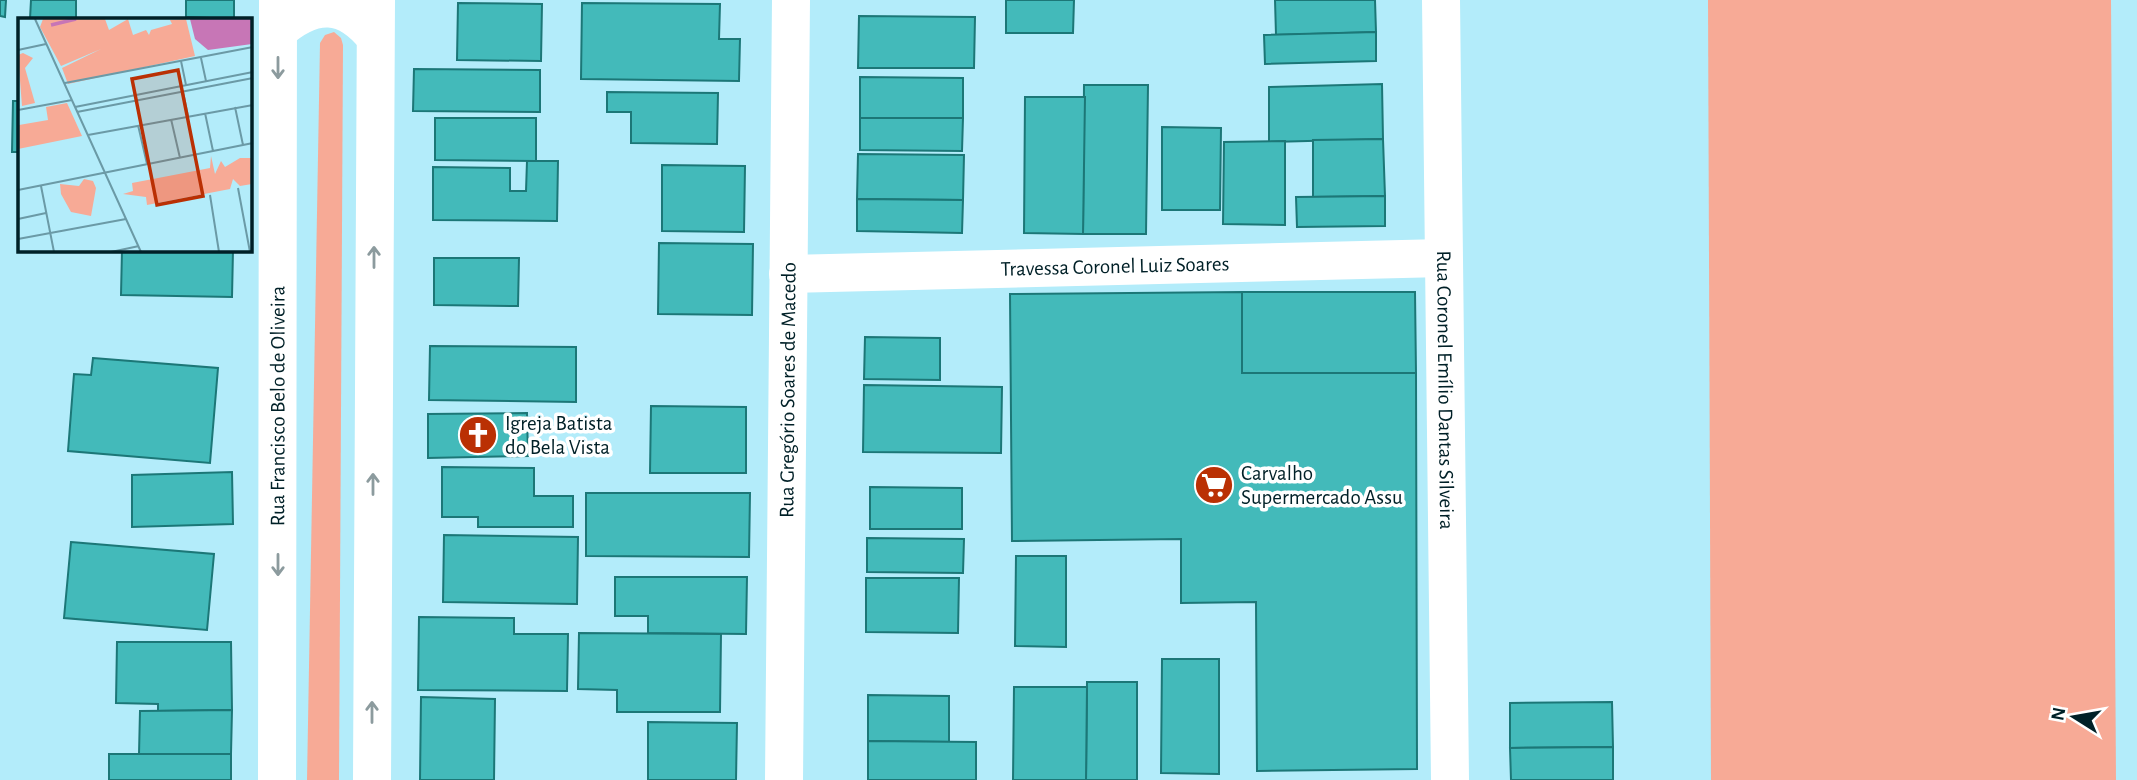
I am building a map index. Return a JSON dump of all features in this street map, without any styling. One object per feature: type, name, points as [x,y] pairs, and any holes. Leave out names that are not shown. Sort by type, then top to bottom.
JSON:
[{"type":"street","points":[[372,780],[376,0]]},
{"type":"street","name":"Rua Gregório Soares de Macedo","points":[[784,780],[791,0]]},
{"type":"street","name":"Rua Coronel Emílio Dantas Silveira","points":[[1441,0],[1450,780]]},
{"type":"street","name":"Rua Francisco Belo de Oliveira","points":[[277,780],[278,15],[299,14],[320,6],[328,6],[352,13],[375,37]]},
{"type":"street","name":"Travessa Coronel Luiz Soares","points":[[788,274],[1443,258]]},
{"type":"shaded area","points":[[1708,0],[2111,0],[2116,780],[1711,780]]},
{"type":"shaded area","points":[[334,32],[341,38],[343,45],[339,780],[307,780],[320,43],[325,35]]},
{"type":"building","points":[[0,0],[6,0],[5,17],[0,16]]},
{"type":"building","points":[[31,0],[76,0],[76,18],[30,18]]},
{"type":"building","points":[[186,0],[234,0],[234,18],[186,17]]},
{"type":"building","points":[[1006,0],[1074,0],[1073,33],[1006,33]]},
{"type":"building","points":[[1275,0],[1375,0],[1376,32],[1276,35]]},
{"type":"building","points":[[458,3],[542,4],[541,61],[457,60]]},
{"type":"building","points":[[582,3],[720,4],[719,39],[740,39],[739,81],[581,79]]},
{"type":"building","points":[[859,16],[975,17],[974,68],[858,68]]},
{"type":"building","points":[[1376,32],[1376,61],[1265,64],[1264,35]]},
{"type":"building","points":[[414,69],[540,70],[540,112],[413,111]]},
{"type":"building","points":[[860,77],[963,78],[963,118],[860,118]]},
{"type":"building","points":[[1382,84],[1383,139],[1269,142],[1269,87]]},
{"type":"building","points":[[1084,85],[1148,85],[1146,234],[1083,234]]},
{"type":"building","points":[[607,92],[718,93],[717,144],[631,143],[631,112],[607,112]]},
{"type":"building","points":[[1025,97],[1085,97],[1083,234],[1024,233]]},
{"type":"building","points":[[13,101],[18,101],[18,152],[12,152]]},
{"type":"building","points":[[435,118],[536,118],[536,161],[435,160]]},
{"type":"building","points":[[860,118],[963,118],[962,151],[860,150]]},
{"type":"building","points":[[1162,127],[1221,128],[1220,210],[1162,210]]},
{"type":"building","points":[[1383,139],[1385,196],[1313,197],[1313,140]]},
{"type":"building","points":[[1285,141],[1285,225],[1223,224],[1224,142]]},
{"type":"building","points":[[858,154],[964,155],[963,200],[857,199]]},
{"type":"building","points":[[527,161],[558,161],[557,221],[433,220],[433,167],[510,168],[510,191],[526,191]]},
{"type":"building","points":[[662,165],[745,166],[744,232],[662,231]]},
{"type":"building","points":[[1385,196],[1385,226],[1297,227],[1296,197]]},
{"type":"building","points":[[857,199],[963,200],[962,233],[857,231]]},
{"type":"building","points":[[659,243],[753,244],[752,315],[658,314]]},
{"type":"building","points":[[122,252],[233,252],[232,297],[121,295]]},
{"type":"building","points":[[434,258],[519,258],[518,306],[434,305]]},
{"type":"building","name":"Carvalho Supermercado Assu","points":[[1242,292],[1242,373],[1416,373],[1417,769],[1257,771],[1256,602],[1181,603],[1181,539],[1012,541],[1010,294]]},
{"type":"building","points":[[1242,292],[1415,292],[1416,373],[1242,373]]},
{"type":"building","points":[[865,337],[940,338],[940,380],[864,379]]},
{"type":"building","points":[[430,346],[576,347],[576,402],[429,400]]},
{"type":"building","points":[[93,358],[218,368],[210,463],[68,451],[74,374],[91,375]]},
{"type":"building","points":[[864,385],[1002,387],[1001,453],[863,452]]},
{"type":"building","points":[[651,406],[746,407],[746,473],[650,473]]},
{"type":"building","name":"Igreja Batista do Bela Vista","points":[[527,413],[528,456],[428,458],[428,414]]},
{"type":"building","points":[[442,467],[534,468],[534,496],[573,496],[573,527],[478,527],[478,517],[442,517]]},
{"type":"building","points":[[232,472],[233,524],[132,527],[132,475]]},
{"type":"building","points":[[870,487],[962,488],[962,529],[870,529]]},
{"type":"building","points":[[586,493],[750,493],[749,557],[586,556]]},
{"type":"building","points":[[444,535],[578,537],[577,604],[443,602]]},
{"type":"building","points":[[867,538],[964,539],[963,573],[867,572]]},
{"type":"building","points":[[71,542],[214,554],[207,630],[64,618]]},
{"type":"building","points":[[1016,556],[1066,556],[1066,647],[1015,646]]},
{"type":"building","points":[[615,577],[747,577],[746,634],[648,633],[648,616],[615,616]]},
{"type":"building","points":[[866,578],[959,578],[958,633],[866,632]]},
{"type":"building","points":[[419,617],[514,618],[514,634],[568,634],[567,691],[418,690]]},
{"type":"building","points":[[579,633],[721,634],[720,712],[617,712],[617,690],[578,689]]},
{"type":"building","points":[[117,642],[231,642],[232,710],[158,711],[158,704],[116,703]]},
{"type":"building","points":[[1162,659],[1219,659],[1219,774],[1161,773]]},
{"type":"building","points":[[1087,682],[1137,682],[1137,780],[1086,780]]},
{"type":"building","points":[[1014,687],[1087,687],[1086,780],[1013,780]]},
{"type":"building","points":[[868,695],[949,696],[949,742],[868,741]]},
{"type":"building","points":[[421,697],[495,699],[494,780],[420,780]]},
{"type":"building","points":[[1612,702],[1613,747],[1510,748],[1510,703]]},
{"type":"building","points":[[232,710],[231,754],[139,754],[140,711]]},
{"type":"building","points":[[648,722],[737,723],[736,780],[648,780]]},
{"type":"building","points":[[868,741],[976,742],[976,780],[868,780]]},
{"type":"building","points":[[1613,747],[1613,780],[1511,780],[1510,748]]},
{"type":"building","points":[[109,754],[231,754],[231,780],[109,780]]},
{"type":"place","name":"Igreja Batista do Bela Vista","points":[[478,435]]},
{"type":"place","name":"Carvalho Supermercado Assu","points":[[1214,485]]}]
